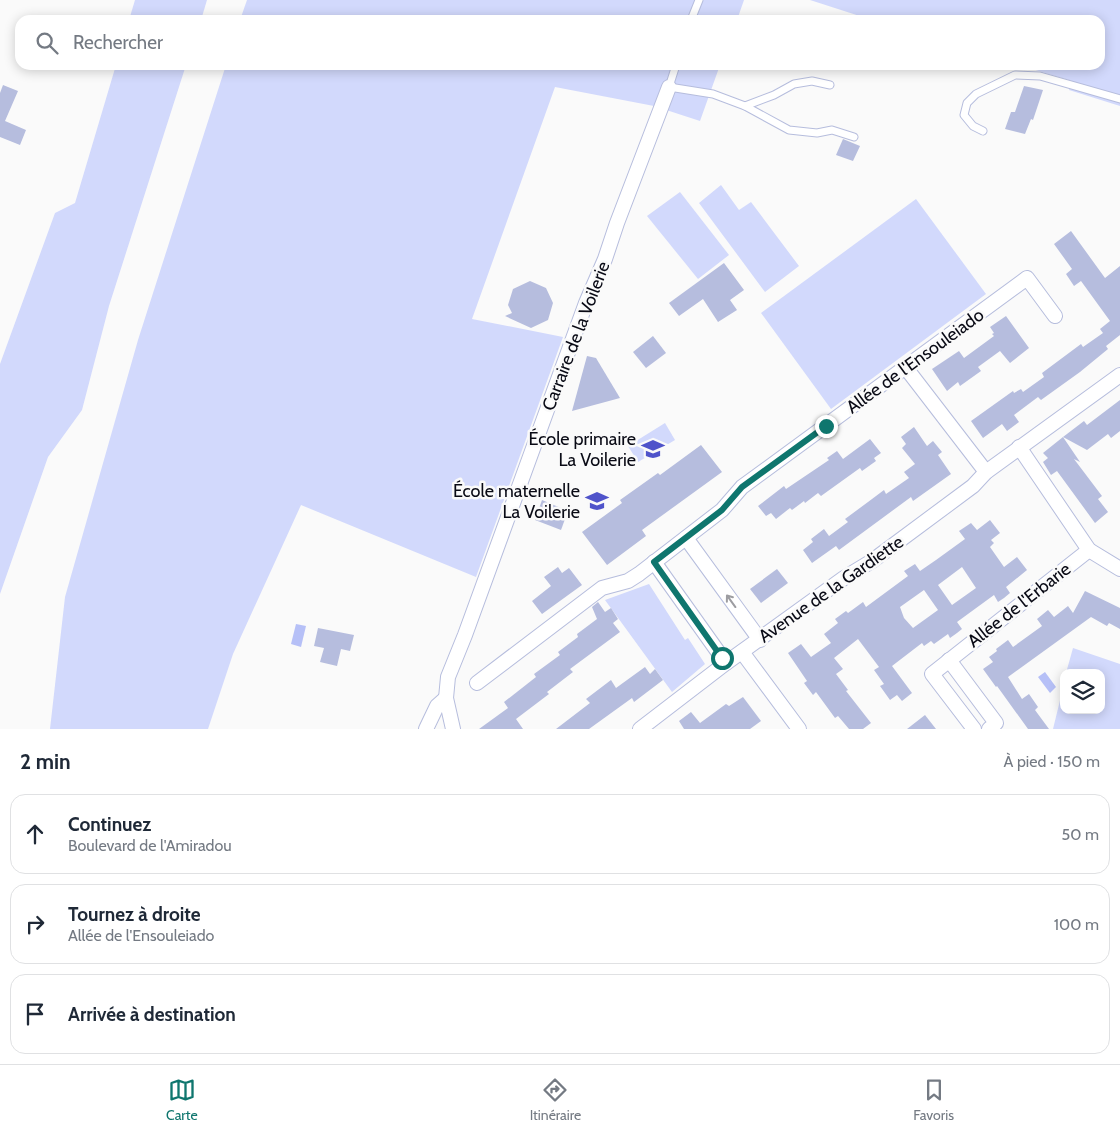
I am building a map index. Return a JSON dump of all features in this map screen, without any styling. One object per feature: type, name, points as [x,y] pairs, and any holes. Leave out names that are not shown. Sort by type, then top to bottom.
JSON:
[{"type":"street","name":"Carraire de la Voilerie","points":[[453,729],[446,698],[448,677],[586,303],[606,259],[617,224],[669,87]]},
{"type":"street","name":"Allée de l'Ensouleiado","points":[[477,683],[602,588],[628,581],[654,562],[722,510],[734,494],[756,477],[1027,278],[1055,316]]},
{"type":"street","points":[[906,368],[986,472]]},
{"type":"street","name":"Avenue de la Gardiette","points":[[640,729],[844,578],[872,561],[972,486],[986,472],[1019,447],[1120,375]]},
{"type":"street","points":[[1019,447],[1089,550],[1120,569]]},
{"type":"street","points":[[686,538],[760,640]]},
{"type":"street","name":"Allée de l'Erbarie","points":[[974,729],[932,674],[1089,550]]},
{"type":"street","points":[[654,562],[726,664]]},
{"type":"street","points":[[742,652],[799,729]]},
{"type":"street","points":[[949,660],[996,723],[989,729]]},
{"type":"street","points":[[426,729],[437,706],[446,698]]},
{"type":"lane","points":[[692,15],[699,0]]},
{"type":"lane","points":[[674,70],[669,87],[713,94],[744,106],[789,130],[817,133],[832,130],[854,136]]},
{"type":"lane","points":[[983,131],[973,126],[964,115],[968,103],[976,94],[1015,75],[1040,76],[1120,99]]},
{"type":"lane","points":[[744,106],[774,95],[794,84],[812,81],[830,85]]},
{"type":"shaded area","points":[[135,0],[207,0],[202,15],[130,15]]},
{"type":"shaded area","points":[[247,0],[744,0],[739,15],[242,15]]},
{"type":"shaded area","points":[[810,0],[1120,0],[1120,106],[1069,90],[1072,81],[1036,70],[1105,70],[1105,15],[856,15]]},
{"type":"shaded area","points":[[115,70],[184,70],[109,306],[82,410],[48,457],[0,594],[0,364],[55,213],[75,203]]},
{"type":"shaded area","points":[[224,70],[718,70],[700,121],[654,106],[555,87],[472,319],[563,337],[476,577],[301,505],[233,654],[208,729],[50,729],[65,597],[138,340]]},
{"type":"shaded area","points":[[721,185],[739,210],[751,202],[799,266],[765,292],[699,203]]},
{"type":"shaded area","points":[[680,192],[729,255],[698,279],[647,216]]},
{"type":"shaded area","points":[[916,199],[986,294],[831,409],[761,313]]},
{"type":"shaded area","points":[[665,423],[675,440],[638,462],[628,446]]},
{"type":"shaded area","points":[[649,584],[685,640],[688,638],[705,664],[672,692],[605,600]]},
{"type":"shaded area","points":[[296,624],[306,626],[301,647],[291,644]]},
{"type":"shaded area","points":[[1073,648],[1120,664],[1120,729],[1053,729],[1060,700],[1060,714],[1105,714],[1105,669],[1067,669]]},
{"type":"shaded area","points":[[1045,672],[1056,687],[1050,693],[1038,677]]},
{"type":"building","points":[[3,85],[18,91],[5,121],[26,130],[20,145],[0,137],[0,93]]},
{"type":"building","points":[[1024,86],[1043,90],[1033,120],[1031,119],[1025,134],[1005,129],[1011,112],[1015,112]]},
{"type":"building","points":[[843,139],[860,146],[853,161],[836,155]]},
{"type":"building","points":[[1071,231],[1105,278],[1120,266],[1120,335],[1106,346],[1108,349],[1080,372],[1041,400],[1038,397],[1014,415],[1019,422],[1007,431],[1002,424],[983,438],[971,421],[1013,391],[1014,393],[1021,389],[1023,392],[1044,377],[1042,373],[1081,344],[1083,347],[1103,333],[1100,329],[1110,321],[1081,281],[1074,286],[1066,274],[1072,269],[1054,244]]},
{"type":"building","points":[[724,263],[744,290],[730,300],[737,310],[718,322],[703,299],[679,316],[669,303]]},
{"type":"building","points":[[530,281],[546,288],[553,303],[548,320],[531,328],[505,316],[512,313],[508,305],[513,289]]},
{"type":"building","points":[[1006,316],[1029,348],[1010,363],[1000,351],[978,367],[981,371],[960,386],[958,382],[947,391],[932,369],[959,351],[964,358],[994,336],[990,327]]},
{"type":"building","points":[[653,336],[666,353],[646,368],[633,352]]},
{"type":"building","points":[[587,356],[596,358],[620,398],[572,411]]},
{"type":"building","points":[[1120,400],[1120,431],[1111,438],[1108,434],[1087,450],[1063,437],[1084,421],[1087,425]]},
{"type":"building","points":[[914,427],[927,446],[933,441],[942,452],[938,455],[951,474],[913,501],[911,497],[839,550],[836,546],[812,563],[803,550],[813,542],[811,539],[824,529],[829,536],[848,522],[845,519],[884,490],[886,494],[909,478],[904,472],[915,464],[902,448],[906,444],[901,437]]},
{"type":"building","points":[[1063,437],[1080,462],[1074,459],[1102,496],[1098,499],[1108,512],[1095,523],[1057,471],[1051,475],[1043,462],[1048,458],[1043,453]]},
{"type":"building","points":[[870,439],[881,453],[874,458],[876,461],[862,471],[860,468],[821,496],[818,493],[792,510],[790,508],[776,519],[771,513],[766,516],[758,506],[784,486],[786,489],[829,460],[827,458],[837,451],[843,459]]},
{"type":"building","points":[[701,445],[722,472],[642,530],[646,536],[607,565],[582,532],[622,503],[620,500],[658,473],[660,475]]},
{"type":"building","points":[[542,500],[568,511],[561,530],[535,520]]},
{"type":"building","points":[[990,520],[1000,533],[991,540],[994,543],[990,547],[1004,567],[1017,557],[1027,570],[1006,587],[1010,593],[1004,598],[998,602],[994,595],[957,622],[962,629],[950,638],[948,634],[934,644],[931,641],[924,646],[922,643],[892,666],[912,693],[902,701],[897,695],[890,700],[880,686],[884,684],[874,670],[879,667],[858,639],[834,658],[843,669],[836,674],[848,690],[846,691],[871,723],[863,729],[849,729],[838,716],[835,718],[816,692],[813,695],[804,683],[807,681],[788,653],[801,644],[811,657],[831,643],[824,634],[838,623],[835,619],[846,611],[848,613],[863,602],[866,607],[908,576],[904,571],[915,564],[920,571],[936,560],[965,539],[959,531],[971,523],[977,530]],"holes":[[[962,567],[976,588],[952,605],[938,585]],[[924,590],[938,610],[913,628],[904,618],[900,607]]]},
{"type":"building","points":[[558,567],[562,573],[569,568],[582,585],[542,614],[532,601],[551,586],[544,577]]},
{"type":"building","points":[[777,569],[788,583],[761,603],[750,589]]},
{"type":"building","points":[[1085,591],[1120,608],[1120,629],[1109,623],[1107,626],[1091,617],[1008,677],[1022,699],[1029,694],[1038,707],[1035,710],[1049,729],[1028,729],[983,669],[993,662],[989,657],[1008,640],[1013,647],[1042,626],[1037,619],[1048,610],[1054,617],[1068,606],[1073,613]]},
{"type":"building","points":[[598,602],[605,612],[611,608],[618,619],[613,623],[620,632],[570,669],[573,672],[547,692],[549,694],[516,719],[523,729],[479,729],[508,708],[504,702],[536,677],[534,674],[560,655],[558,652],[597,619],[592,607]]},
{"type":"building","points":[[318,628],[354,635],[350,651],[341,649],[337,666],[320,662],[324,648],[314,646]]},
{"type":"building","points":[[645,667],[650,674],[655,669],[663,680],[634,702],[632,698],[589,729],[556,729],[590,703],[586,699],[611,680],[616,688]]},
{"type":"building","points":[[743,697],[761,721],[750,729],[684,729],[679,721],[691,712],[700,723],[726,704],[729,706]]},
{"type":"building","points":[[925,715],[936,729],[907,729]]},
{"type":"place","name":"École primaire La Voilerie","points":[[653,449]]},
{"type":"place","name":"École maternelle La Voilerie","points":[[597,501]]},
{"type":"route","points":[[722,658],[654,562],[722,510],[742,487],[826,426]]}]
